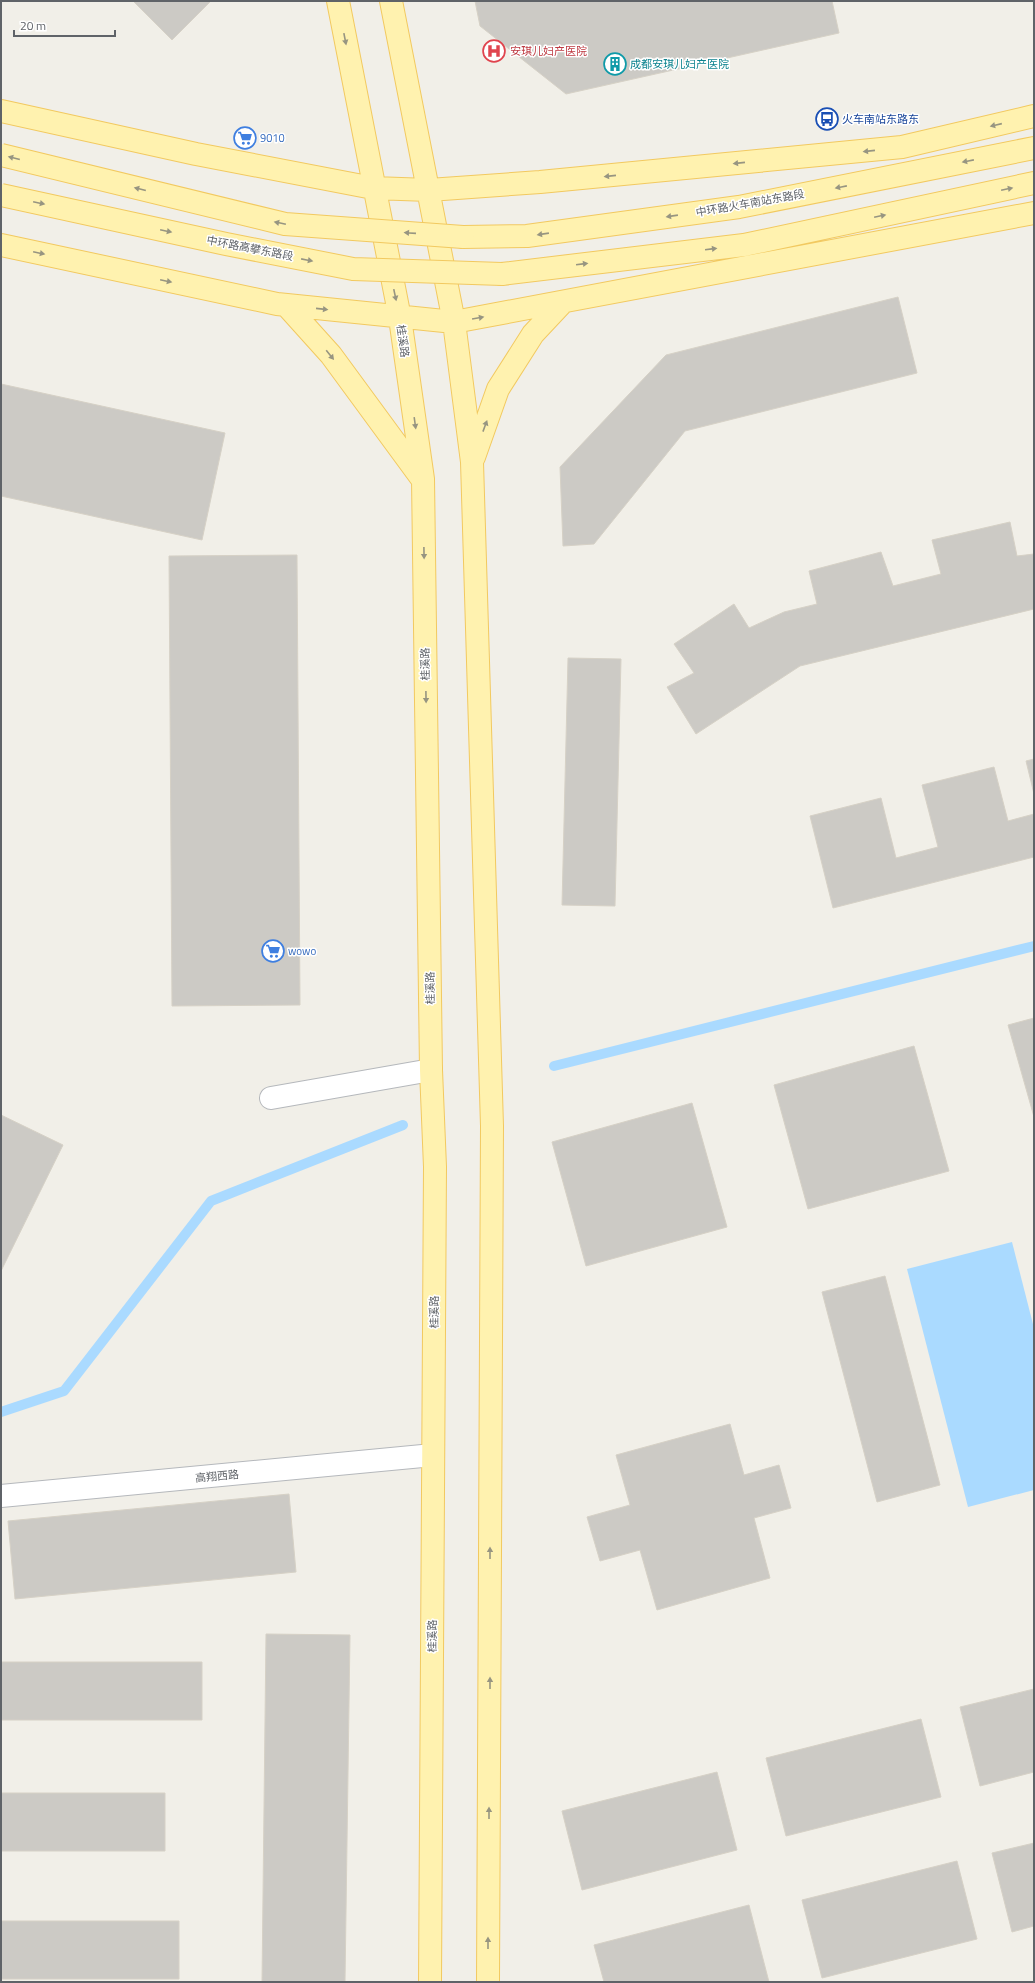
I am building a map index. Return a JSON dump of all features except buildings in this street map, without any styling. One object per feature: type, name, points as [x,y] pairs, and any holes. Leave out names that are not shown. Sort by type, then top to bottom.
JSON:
[{"type":"main road","name":"桂溪路","points":[[338,1],[373,188],[400,318],[423,479],[431,1070],[435,1166],[430,1982]]},
{"type":"main road","points":[[391,1],[454,322],[472,462],[492,1126],[488,1982]]},
{"type":"main road","points":[[1,111],[196,154],[373,188],[429,190],[548,182],[902,147],[1034,116]]},
{"type":"main road","name":"中环路火车南站东路段","points":[[1,155],[285,224],[463,237],[527,236],[740,207],[1034,148]]},
{"type":"main road","name":"中环路高攀东路段","points":[[1,195],[218,242],[353,269],[502,274],[744,245],[1034,183]]},
{"type":"main road","points":[[1,245],[286,305],[400,318],[454,322],[1034,213]]},
{"type":"main road","points":[[472,462],[498,389],[533,334],[563,302]]},
{"type":"main road","points":[[286,305],[331,355],[423,479]]},
{"type":"street","points":[[271,1098],[431,1070]]},
{"type":"street","name":"高翔西路","points":[[1,1496],[433,1455]]},
{"type":"water","points":[[1012,1242],[1034,1328],[1034,1490],[968,1507],[907,1269]]},
{"type":"waterway","points":[[554,1066],[1034,946]]},
{"type":"waterway","points":[[1,1412],[64,1391],[211,1201],[403,1125]]},
{"type":"place","name":"安琪儿妇产医院","points":[[494,51]]},
{"type":"place","name":"成都安琪儿妇产医院","points":[[615,64]]},
{"type":"place","name":"火车南站东路东","points":[[827,119]]},
{"type":"place","name":"9010","points":[[245,138]]},
{"type":"place","name":"wowo","points":[[273,951]]}]
